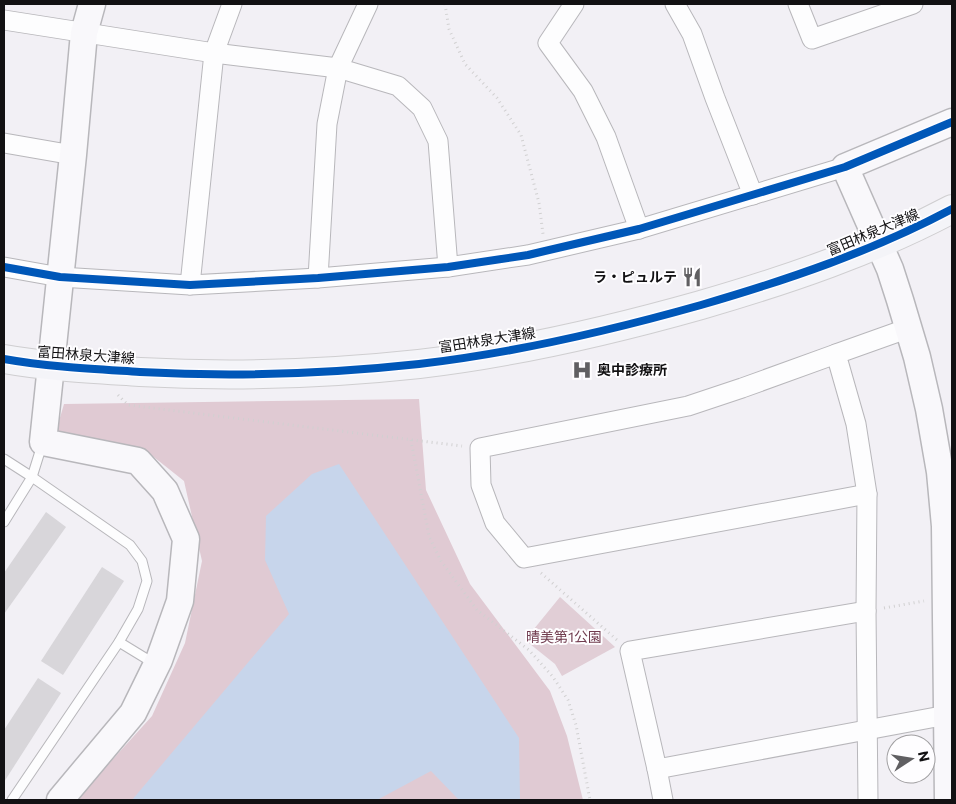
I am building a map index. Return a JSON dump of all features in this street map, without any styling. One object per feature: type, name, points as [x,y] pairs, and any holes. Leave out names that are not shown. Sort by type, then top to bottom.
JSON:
[{"type":"main road","name":"富田林泉大津線","points":[[4,359],[52,366],[187,374],[272,374],[409,365],[474,356],[552,342],[656,318],[744,293],[843,259],[918,227],[952,209]]},
{"type":"street","points":[[60,800],[133,713],[157,665],[180,601],[186,539],[165,491],[138,461],[43,442],[84,33],[92,4]]},
{"type":"street","points":[[190,285],[214,53],[232,4]]},
{"type":"street","points":[[318,278],[327,124],[338,68],[368,4]]},
{"type":"street","points":[[574,4],[548,43],[584,90],[606,137],[639,230]]},
{"type":"street","points":[[675,4],[692,34],[753,195]]},
{"type":"street","points":[[798,4],[812,39],[908,5]]},
{"type":"street","points":[[4,20],[214,53],[338,68],[398,86],[422,108],[438,141],[448,267]]},
{"type":"street","points":[[4,267],[60,277],[190,285],[318,278],[448,267],[528,255],[639,230],[845,167],[952,122]]},
{"type":"street","points":[[4,143],[73,155]]},
{"type":"street","points":[[845,167],[890,270],[918,357],[930,409],[940,472],[945,526],[948,800]]},
{"type":"street","points":[[867,494],[524,558],[495,523],[480,485],[480,448],[688,406],[909,328]]},
{"type":"street","points":[[836,354],[856,424],[867,494],[868,800]]},
{"type":"street","points":[[663,800],[658,769],[630,652],[866,612]]},
{"type":"street","points":[[658,769],[947,715]]},
{"type":"lane","points":[[4,522],[32,477],[43,442]]},
{"type":"lane","points":[[4,459],[130,545],[142,561],[147,581],[138,609],[119,642],[12,800]]},
{"type":"lane","points":[[119,642],[157,665]]},
{"type":"path","points":[[445,4],[449,29],[465,64],[497,98],[521,135],[539,203],[545,251]]},
{"type":"path","points":[[118,395],[128,405],[480,448]]},
{"type":"path","points":[[411,440],[428,536],[441,561],[477,610],[529,650],[553,676],[568,700],[576,725],[590,800]]},
{"type":"path","points":[[524,558],[630,652]]},
{"type":"path","points":[[866,612],[946,597]]},
{"type":"green space","name":"晴美第1公園","points":[[560,597],[615,647],[562,676],[555,664],[525,640]]},
{"type":"shaded area","points":[[419,399],[426,490],[470,584],[550,691],[567,736],[583,800],[76,800],[152,716],[185,643],[202,561],[184,481],[145,450],[55,435],[64,404]]},
{"type":"water","points":[[339,464],[519,738],[520,800],[459,800],[431,771],[377,800],[132,800],[289,614],[265,560],[266,516],[312,474]]},
{"type":"building","points":[[46,512],[66,527],[4,614],[4,573]]},
{"type":"building","points":[[102,567],[124,581],[63,675],[41,661]]},
{"type":"building","points":[[38,678],[61,693],[4,782],[4,730]]},
{"type":"cycle path","points":[[4,267],[60,277],[190,285],[318,278],[448,267],[528,255],[639,229],[845,167],[952,122]]},
{"type":"cycle path","points":[[4,359],[106,370],[175,374],[245,374],[315,372],[384,367],[490,354],[631,324],[765,285],[861,251],[952,209]]},
{"type":"place","name":"ラ・ピュルテ","points":[[692,277]]},
{"type":"place","name":"奥中診療所","points":[[582,370]]}]
